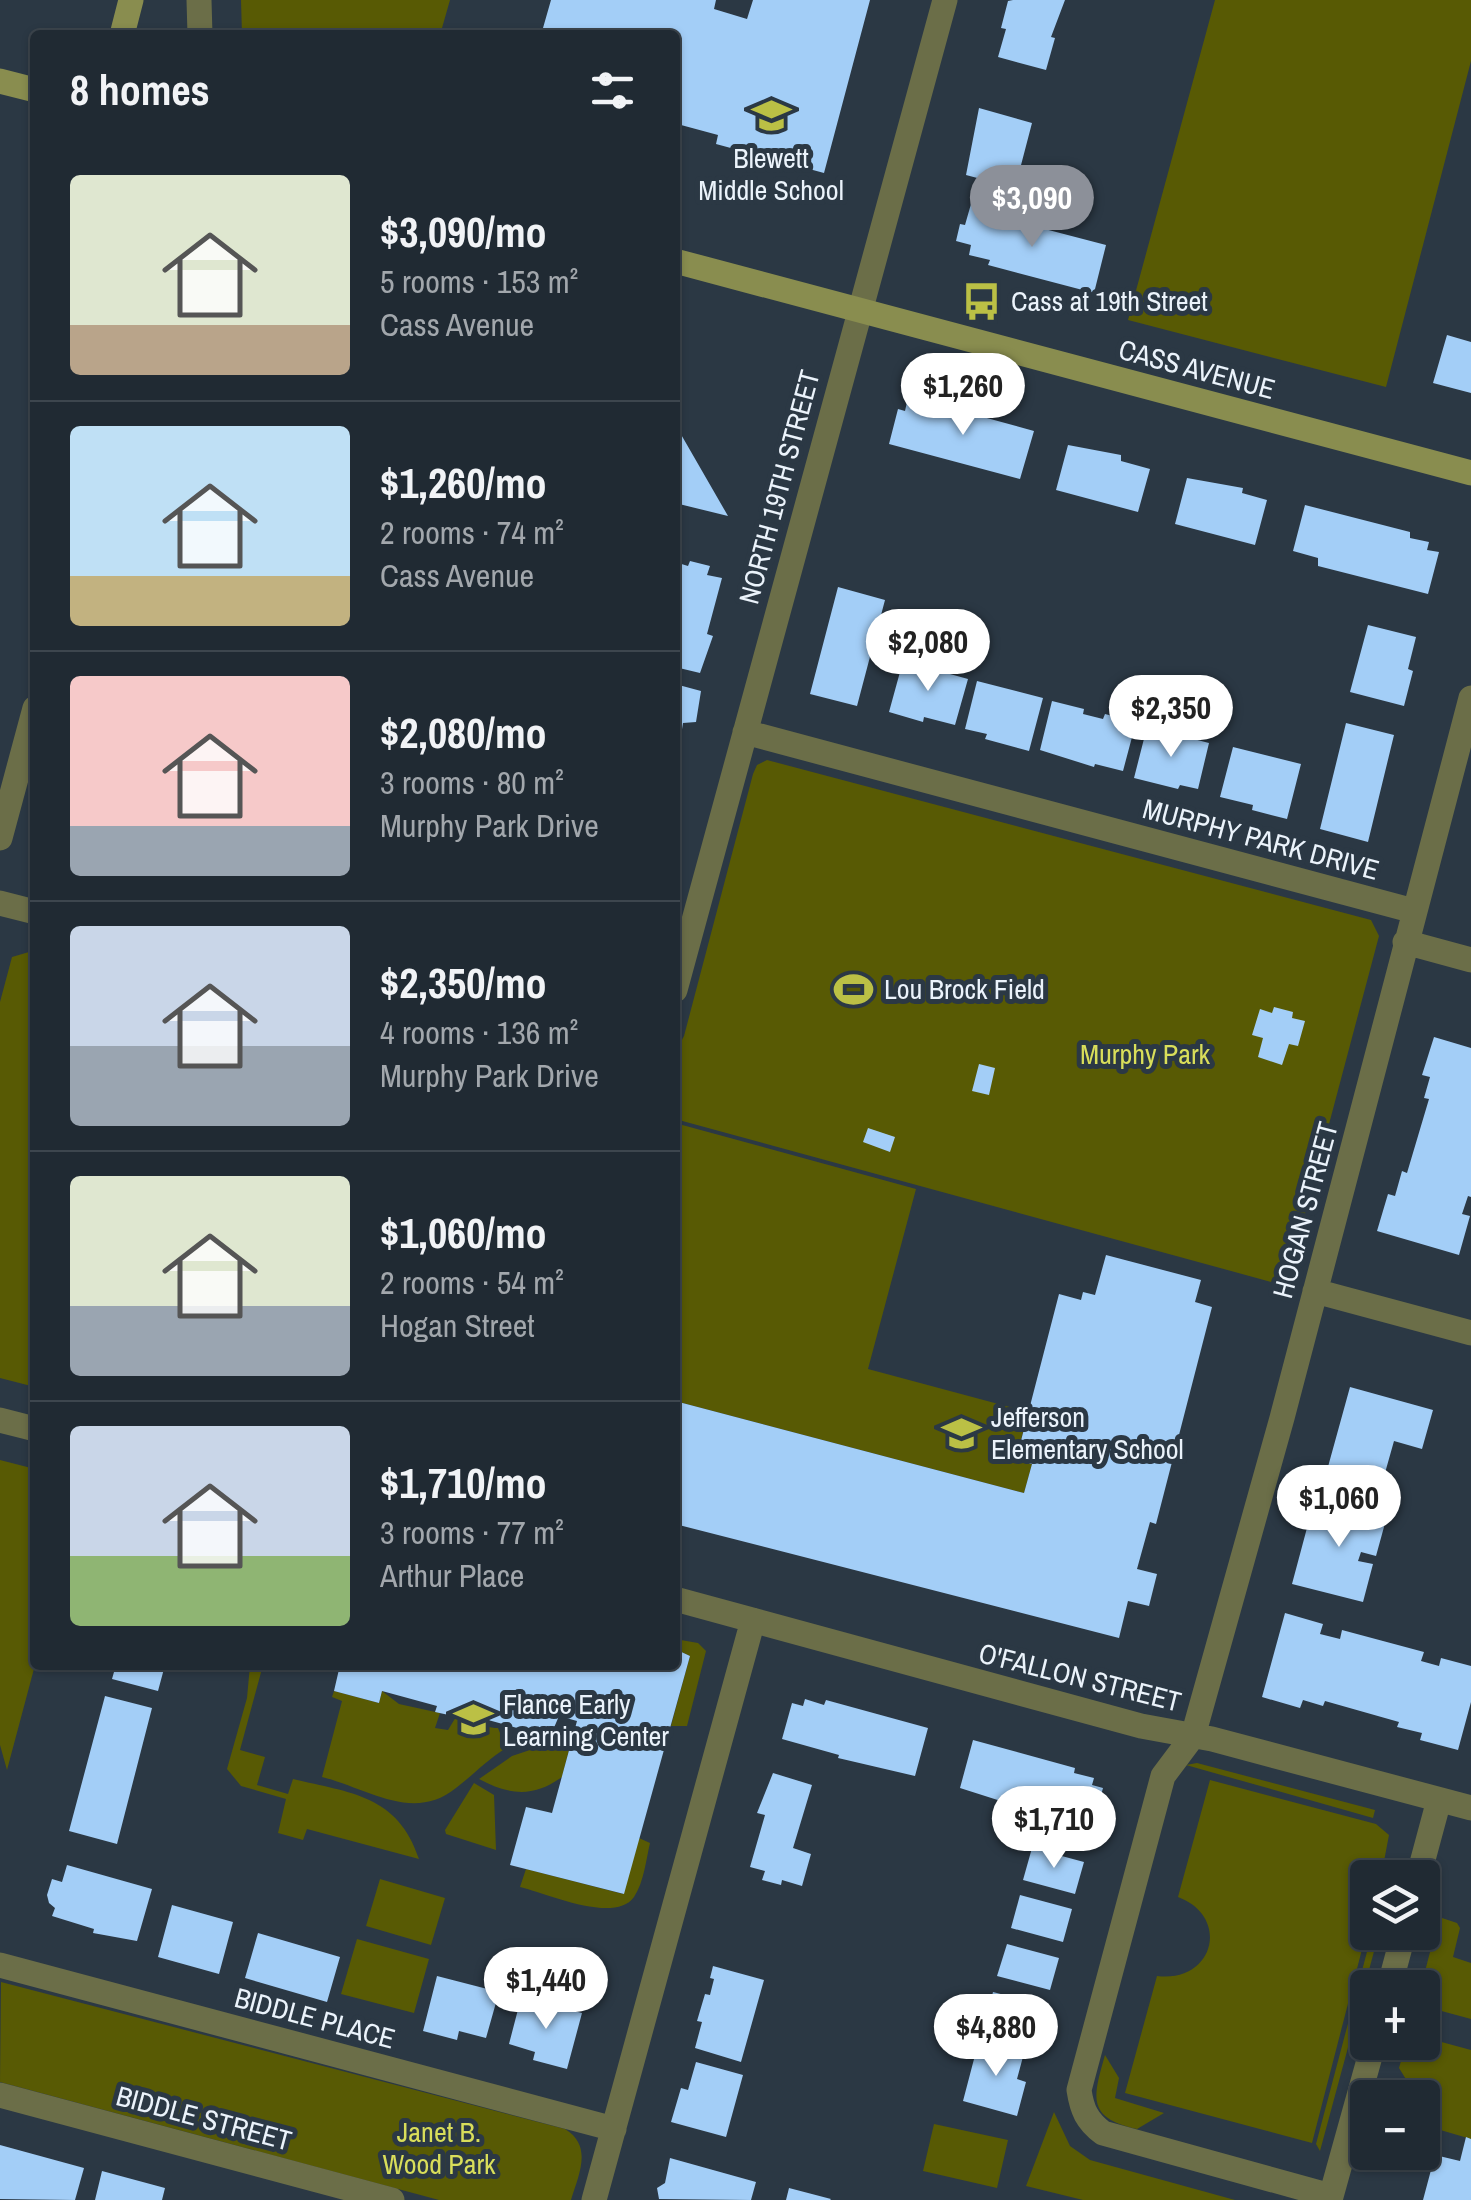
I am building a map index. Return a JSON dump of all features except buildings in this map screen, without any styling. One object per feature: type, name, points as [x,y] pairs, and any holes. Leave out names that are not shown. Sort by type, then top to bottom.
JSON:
[{"type":"main road","points":[[123,30],[131,0]]},
{"type":"main road","points":[[0,81],[30,89]]},
{"type":"main road","name":"CASS AVENUE","points":[[680,262],[1471,473]]},
{"type":"street","points":[[199,0],[200,30]]},
{"type":"street","name":"NORTH 19TH STREET","points":[[680,972],[945,0]]},
{"type":"street","name":"HOGAN STREET","points":[[1193,1736],[1471,698]]},
{"type":"street","points":[[0,838],[30,727]]},
{"type":"street","name":"MURPHY PARK DRIVE","points":[[745,732],[1414,911]]},
{"type":"street","points":[[0,903],[30,911]]},
{"type":"street","points":[[1406,942],[1471,960]]},
{"type":"street","points":[[1314,1291],[1471,1333]]},
{"type":"street","points":[[0,1420],[30,1428]]},
{"type":"street","name":"O'FALLON STREET","points":[[680,1601],[1141,1726],[1471,1808]]},
{"type":"street","points":[[594,2200],[754,1620]]},
{"type":"street","points":[[1193,1736],[1163,1776],[1079,2090],[1090,2124],[1103,2133],[1331,2198],[1369,2060]]},
{"type":"street","points":[[1423,1860],[1439,1800]]},
{"type":"street","name":"BIDDLE PLACE","points":[[0,1965],[614,2129]]},
{"type":"street","name":"BIDDLE STREET","points":[[0,2095],[331,2192],[392,2200]]},
{"type":"green space","points":[[241,0],[450,0],[441,30],[242,30]]},
{"type":"green space","points":[[1215,0],[1471,0],[1471,61],[1386,387],[1128,320]]},
{"type":"green space","name":"Murphy Park","points":[[767,760],[1371,920],[1379,936],[1286,1286],[680,1120],[680,1044],[757,765]]},
{"type":"green space","points":[[29,952],[30,1386],[0,1378],[0,1002],[12,957]]},
{"type":"green space","points":[[680,1124],[916,1189],[868,1369],[1028,1412],[1016,1459],[1032,1464],[1024,1493],[680,1402]]},
{"type":"green space","points":[[0,1460],[30,1468],[30,1670],[34,1670],[7,1770],[0,1745]]},
{"type":"green space","points":[[680,1640],[698,1643],[706,1651],[687,1726],[671,1726],[690,1656],[680,1651]]},
{"type":"green space","points":[[250,1670],[262,1670],[240,1750],[265,1757],[257,1785],[288,1794],[293,1779],[370,1800],[399,1821],[419,1859],[307,1829],[303,1840],[278,1833],[286,1799],[241,1786],[227,1769],[247,1698]]},
{"type":"green space","points":[[334,1691],[379,1703],[382,1691],[399,1704],[440,1713],[435,1728],[448,1730],[459,1712],[482,1725],[498,1728],[506,1748],[440,1798],[407,1803],[373,1795],[322,1777],[342,1701],[332,1697]]},
{"type":"green space","points":[[557,1741],[571,1742],[562,1777],[551,1784],[521,1792],[479,1779],[512,1756]]},
{"type":"green space","points":[[1197,1763],[1375,1810],[1373,1818],[1186,1765]]},
{"type":"green space","points":[[1210,1780],[1376,1824],[1389,1835],[1384,1860],[1350,1860],[1350,1950],[1362,1950],[1357,1970],[1350,1970],[1350,1996],[1312,2143],[1125,2093],[1157,1976],[1192,1969],[1209,1947],[1205,1919],[1195,1906],[1178,1897]]},
{"type":"green space","points":[[474,1783],[494,1795],[496,1850],[446,1834]]},
{"type":"green space","points":[[639,1838],[650,1843],[646,1864],[634,1897],[625,1905],[597,1908],[520,1887],[526,1869],[623,1894]]},
{"type":"green space","points":[[380,1879],[445,1898],[431,1945],[366,1926]]},
{"type":"green space","points":[[1440,1917],[1457,1923],[1460,1928],[1453,1957],[1471,1963],[1471,2019],[1440,2011],[1440,1970],[1425,1970],[1431,1950],[1440,1950]]},
{"type":"green space","points":[[357,1939],[429,1959],[414,2013],[341,1994]]},
{"type":"green space","points":[[1367,1950],[1374,1950],[1369,1970],[1362,1970]]},
{"type":"green space","name":"Janet B. Wood Park","points":[[1,1982],[565,2129],[579,2144],[582,2161],[571,2200],[439,2200],[0,2082]]},
{"type":"green space","points":[[1350,2016],[1350,2040],[1320,2151],[1316,2144]]},
{"type":"green space","points":[[1440,2042],[1471,2050],[1471,2139],[1440,2130],[1440,2080],[1406,2080],[1399,2068],[1401,2060],[1440,2060]]},
{"type":"green space","points":[[1105,2055],[1119,2078],[1115,2098],[1164,2113],[1137,2129],[1101,2112],[1096,2094]]},
{"type":"green space","points":[[1054,2112],[1070,2146],[1090,2160],[1235,2200],[1083,2200],[1026,2186]]},
{"type":"green space","points":[[934,2124],[1008,2140],[997,2188],[923,2171]]},
{"type":"place","name":"Blewett Middle School","points":[[771,115]]},
{"type":"place","name":"Cass at 19th Street","points":[[981,301]]},
{"type":"place","name":"Lou Brock Field","points":[[854,989]]},
{"type":"place","name":"Jefferson Elementary School","points":[[961,1433]]},
{"type":"place","name":"Flance Early Learning Center","points":[[473,1720]]}]
